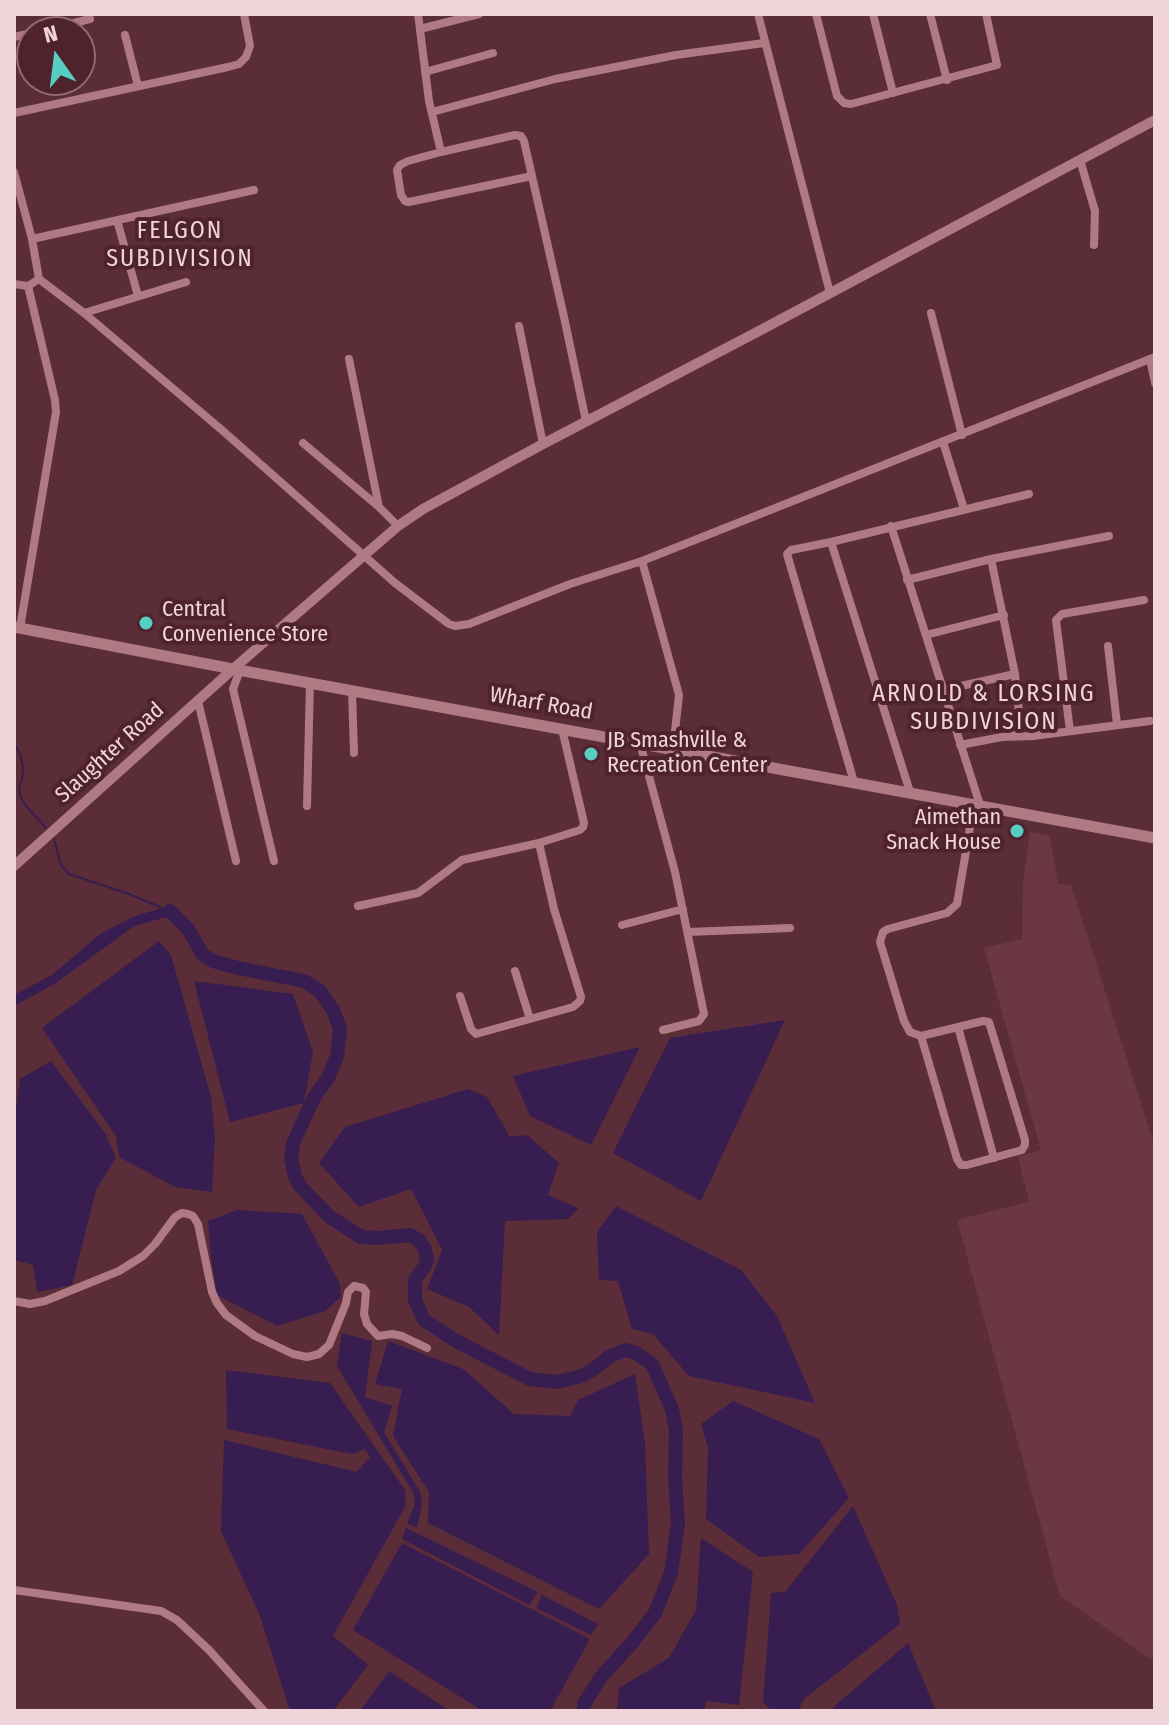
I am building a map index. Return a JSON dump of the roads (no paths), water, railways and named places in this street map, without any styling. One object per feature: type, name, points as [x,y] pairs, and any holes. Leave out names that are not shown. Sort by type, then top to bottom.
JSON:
[{"type":"main road","name":"Wharf Road","points":[[17,628],[1155,838]]},
{"type":"street","points":[[14,113],[239,64],[250,46],[245,14]]},
{"type":"street","points":[[418,14],[425,72],[441,152]]},
{"type":"street","points":[[420,29],[479,14]]},
{"type":"street","points":[[758,14],[830,293]]},
{"type":"street","points":[[816,14],[840,101],[851,104],[998,64],[986,14]]},
{"type":"street","points":[[873,14],[893,93]]},
{"type":"street","points":[[930,14],[947,80]]},
{"type":"street","points":[[125,35],[138,86]]},
{"type":"street","points":[[432,112],[555,79],[676,55],[764,43]]},
{"type":"street","points":[[425,72],[493,53]]},
{"type":"street","name":"Slaughter Road","points":[[14,866],[398,526],[423,509],[1155,120]]},
{"type":"street","points":[[532,176],[415,202],[405,201],[397,175],[400,165],[441,152],[519,135],[524,141],[532,176],[586,421]]},
{"type":"street","points":[[1080,160],[1095,211],[1094,245]]},
{"type":"street","points":[[14,172],[39,279],[84,313],[223,431],[364,557],[455,626],[469,624],[570,584],[642,561],[1152,358],[1155,383]]},
{"type":"street","points":[[32,239],[254,190]]},
{"type":"street","points":[[117,220],[138,296]]},
{"type":"street","points":[[14,284],[28,286],[39,279]]},
{"type":"street","points":[[84,313],[186,282]]},
{"type":"street","points":[[17,628],[56,412],[28,286]]},
{"type":"street","points":[[931,313],[962,435]]},
{"type":"street","points":[[519,326],[543,444]]},
{"type":"street","points":[[349,359],[379,507]]},
{"type":"street","points":[[943,442],[964,509]]},
{"type":"street","points":[[303,443],[398,526]]},
{"type":"street","points":[[854,782],[787,554],[791,550],[1029,494]]},
{"type":"street","points":[[891,526],[977,805],[957,904],[947,913],[888,929],[880,942],[910,1032],[921,1036],[989,1022],[1025,1140],[1022,1150],[967,1165],[959,1163],[921,1036]]},
{"type":"street","points":[[907,580],[991,559],[1109,536]]},
{"type":"street","points":[[831,542],[910,792]]},
{"type":"street","points":[[991,559],[1015,674],[1020,722],[1012,736]]},
{"type":"street","points":[[642,561],[679,695],[673,749]]},
{"type":"street","points":[[1070,731],[1056,623],[1058,616],[1144,600]]},
{"type":"street","points":[[926,635],[1004,615]]},
{"type":"street","points":[[1108,646],[1117,724]]},
{"type":"street","points":[[237,670],[233,689],[274,861]]},
{"type":"street","points":[[943,690],[1015,674]]},
{"type":"street","points":[[307,806],[310,682]]},
{"type":"street","points":[[352,690],[354,753]]},
{"type":"street","points":[[198,701],[236,861]]},
{"type":"street","points":[[960,745],[1012,736],[1026,737],[1150,721]]},
{"type":"street","points":[[358,906],[418,893],[462,860],[539,843],[583,827],[562,729]]},
{"type":"street","points":[[640,743],[683,909],[704,1008],[704,1017],[699,1021],[663,1030]]},
{"type":"street","points":[[460,996],[473,1033],[480,1034],[578,1004],[581,997],[554,909],[539,843]]},
{"type":"street","points":[[622,925],[683,909]]},
{"type":"street","points":[[688,932],[790,928]]},
{"type":"street","points":[[515,971],[530,1019]]},
{"type":"street","points":[[958,1027],[994,1158]]},
{"type":"street","points":[[14,1301],[30,1304],[45,1301],[119,1271],[143,1256],[175,1217],[182,1213],[193,1216],[198,1224],[217,1303],[226,1315],[255,1336],[293,1354],[307,1357],[319,1354],[329,1345],[348,1292],[354,1286],[366,1292],[364,1314],[367,1324],[378,1336],[402,1336],[427,1348]]},
{"type":"street","points":[[14,1590],[161,1611],[177,1620],[209,1650],[264,1711]]},
{"type":"waterway","points":[[14,743],[23,767],[19,788],[21,798],[46,828]]},
{"type":"waterway","points":[[54,839],[61,865],[69,874],[170,911]]},
{"type":"waterway","points":[[170,911],[188,929],[203,955],[238,968],[304,981],[320,991],[333,1010],[340,1029],[337,1056],[293,1144],[291,1159],[295,1176],[299,1185],[330,1217],[361,1237],[410,1235],[419,1240],[427,1259],[415,1280],[415,1300],[424,1320],[456,1341],[530,1379],[556,1382],[582,1376],[610,1356],[626,1350],[652,1364],[672,1409],[676,1431],[678,1524],[671,1573],[655,1613],[601,1677],[584,1704],[584,1711]]},
{"type":"place","name":"Central Convenience Store","points":[[146,623]]},
{"type":"place","name":"JB Smashville & Recreation Center","points":[[591,754]]},
{"type":"place","name":"Aimethan Snack House","points":[[1017,831]]},
{"type":"district","name":"FELGON SUBDIVISION","points":[[180,245]]},
{"type":"district","name":"ARNOLD & LORSING SUBDIVISION","points":[[984,708]]}]
